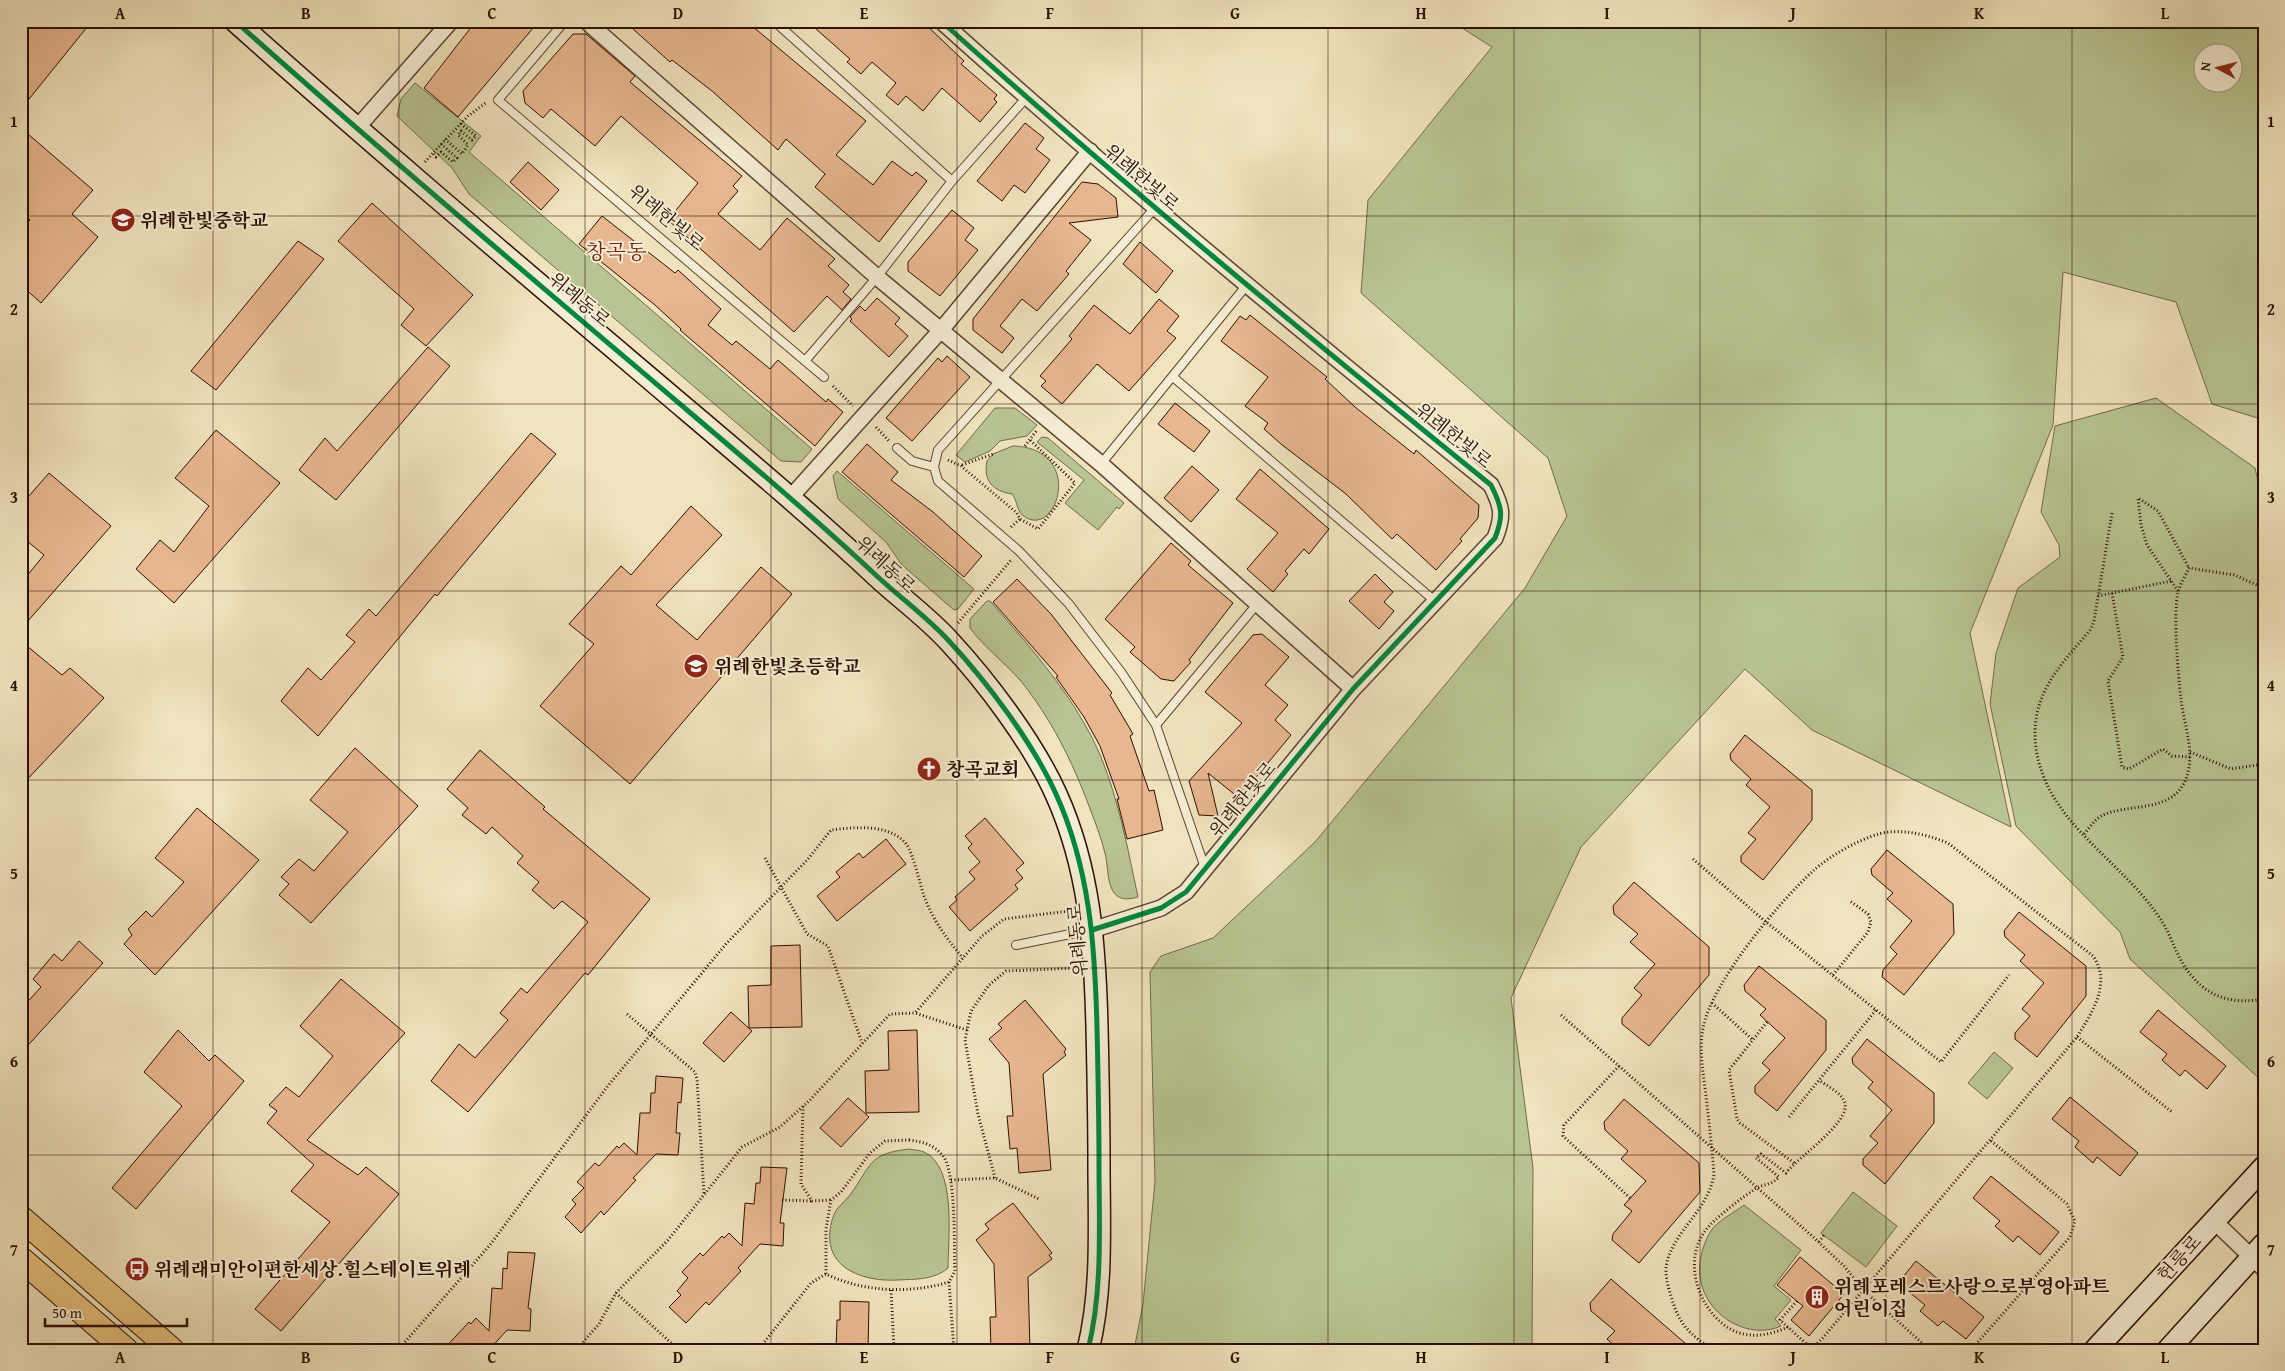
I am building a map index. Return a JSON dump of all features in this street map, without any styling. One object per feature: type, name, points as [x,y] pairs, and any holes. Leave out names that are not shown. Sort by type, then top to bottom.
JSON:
[{"type":"main road","points":[[21,1218],[172,1350]]},
{"type":"main road","points":[[21,1259],[126,1350]]},
{"type":"street","name":"위례동로","points":[[235,21],[356,129],[790,498],[946,638],[1003,707],[1055,791],[1074,840],[1087,889],[1096,968],[1099,1113],[1099,1274],[1094,1327],[1088,1350]]},
{"type":"street","points":[[356,129],[451,21]]},
{"type":"street","points":[[586,21],[877,277],[1101,464],[1353,689]]},
{"type":"street","name":"위례한빛로","points":[[942,21],[1026,98],[1246,286],[1491,485],[1501,505],[1502,522],[1495,538],[1353,689],[1186,892],[1161,908],[1092,930]]},
{"type":"street","name":"위례한빛로","points":[[790,498],[941,330],[1090,151]]},
{"type":"street","name":"헌릉로","points":[[2095,1350],[2213,1220],[2264,1167]]},
{"type":"street","points":[[2168,1350],[2260,1257],[2213,1220]]},
{"type":"lane","points":[[498,100],[565,21]]},
{"type":"lane","points":[[774,21],[952,181]]},
{"type":"lane","points":[[805,361],[877,277],[952,181],[1026,98]]},
{"type":"lane","name":"위례한빛로","points":[[498,100],[824,377]]},
{"type":"lane","name":"위례한빛로","points":[[1155,208],[1002,381],[938,450],[934,467],[938,481],[1018,551],[1069,604],[1121,672],[1156,725],[1205,868]]},
{"type":"lane","points":[[1101,464],[1174,377],[1246,286]]},
{"type":"lane","points":[[1174,377],[1436,602]]},
{"type":"lane","points":[[897,448],[912,461],[934,467]]},
{"type":"lane","points":[[1156,725],[1258,603]]},
{"type":"lane","points":[[1016,945],[1092,930]]},
{"type":"path","points":[[441,144],[457,158],[453,162],[441,152],[436,157],[433,153],[445,139],[460,123],[485,103],[498,100]]},
{"type":"path","points":[[445,139],[462,154],[468,146],[458,135],[461,131],[472,140],[476,136],[460,123]]},
{"type":"path","points":[[824,377],[897,448]]},
{"type":"path","points":[[994,454],[961,466],[1017,513],[1020,519],[1038,529],[1075,483],[1030,440],[1025,446]]},
{"type":"path","points":[[2178,592],[2147,545],[2141,525],[2138,498],[2158,511],[2189,568]]},
{"type":"path","points":[[2112,513],[2091,629],[2047,683],[2038,706],[2036,748],[2048,791],[2057,805],[2157,914],[2185,970],[2204,988],[2234,1001],[2264,999]]},
{"type":"path","points":[[946,638],[1018,551]]},
{"type":"path","points":[[2084,834],[2103,815],[2163,801],[2183,786],[2190,752],[2181,698],[2177,630],[2178,592],[2189,568]]},
{"type":"path","points":[[2189,568],[2234,575],[2264,588]]},
{"type":"path","points":[[2098,596],[2171,580]]},
{"type":"path","points":[[2112,593],[2123,656],[2108,681],[2122,767],[2129,769],[2135,767],[2163,749],[2172,756],[2190,757]]},
{"type":"path","points":[[2190,752],[2230,769],[2264,764]]},
{"type":"path","points":[[398,1350],[490,1245],[607,1087],[651,1034],[726,944],[808,859],[831,830],[861,826],[887,831],[907,845],[925,898],[939,929],[962,958]]},
{"type":"path","points":[[1712,1350],[1690,1334],[1676,1312],[1667,1281],[1666,1262],[1679,1236],[1712,1190],[1714,1175],[1712,1147],[1701,1054],[1704,1028],[1712,1003],[1726,978],[1766,922],[1814,870],[1870,837],[1889,832],[1908,832],[1948,843],[2093,956],[2100,966],[2101,986],[2098,1000],[2077,1037],[1863,1290],[1810,1349],[1780,1320],[1797,1301]]},
{"type":"path","points":[[765,858],[807,934],[828,946],[862,1043]]},
{"type":"path","points":[[1693,859],[1766,922],[1941,1062],[2009,975]]},
{"type":"path","points":[[1833,975],[1868,932],[1871,922],[1868,914],[1850,901]]},
{"type":"path","points":[[915,1013],[982,936],[1004,920],[1089,908]]},
{"type":"path","points":[[995,1178],[978,1114],[965,1040],[971,1011],[990,985],[1006,971],[1096,968]]},
{"type":"path","points":[[1712,1003],[1753,1040]]},
{"type":"path","points":[[1789,1117],[1876,1010]]},
{"type":"path","points":[[576,1350],[599,1324],[616,1293],[668,1240],[742,1146],[780,1127],[804,1106],[890,1014],[915,1013],[967,1030]]},
{"type":"path","points":[[627,1014],[695,1072],[704,1195]]},
{"type":"path","points":[[1561,1015],[1712,1147],[1756,1189],[1819,1242],[1844,1266],[1863,1290],[1930,1350]]},
{"type":"path","points":[[1767,1022],[1730,1070],[1737,1119],[1794,1163]]},
{"type":"path","points":[[2077,1037],[2172,1112]]},
{"type":"path","points":[[1619,1066],[1564,1125],[1563,1136],[1630,1198]]},
{"type":"path","points":[[1788,1327],[1772,1334],[1740,1334],[1724,1326],[1711,1314],[1695,1285],[1697,1252],[1709,1226],[1756,1189],[1775,1181],[1779,1177],[1756,1158],[1761,1154],[1786,1173],[1794,1163],[1831,1131],[1845,1112],[1845,1102],[1839,1094],[1819,1080]]},
{"type":"path","points":[[804,1106],[801,1184],[812,1200]]},
{"type":"path","points":[[782,1200],[831,1200],[841,1192],[870,1152],[885,1141],[909,1140],[929,1143],[944,1157],[951,1180],[955,1271],[949,1282],[954,1350]]},
{"type":"path","points":[[1971,1350],[2070,1237],[2075,1221],[2067,1204],[1990,1140]]},
{"type":"path","points":[[951,1180],[995,1178],[1039,1200]]},
{"type":"path","points":[[826,1274],[826,1229],[831,1200]]},
{"type":"path","points":[[1819,1242],[1824,1235]]},
{"type":"path","points":[[826,1274],[843,1282],[891,1290],[938,1286],[949,1282]]},
{"type":"path","points":[[758,1350],[811,1283],[826,1274]]},
{"type":"path","points":[[891,1290],[894,1350]]},
{"type":"path","points":[[616,1293],[679,1350]]},
{"type":"green space","points":[[1451,21],[2264,21],[2264,420],[2212,404],[2176,302],[2063,272],[2053,425],[1970,633],[2011,827],[1812,730],[1745,669],[1581,847],[1511,998],[1533,1168],[1532,1350],[1134,1350],[1143,1304],[1155,1182],[1150,972],[1161,956],[1213,938],[1315,842],[1525,588],[1567,516],[1548,458],[1361,293],[1368,200],[1492,47]]},
{"type":"green space","points":[[415,83],[481,136],[469,152],[812,449],[801,462],[781,461],[469,194],[452,168],[397,116],[401,99]]},
{"type":"green space","points":[[2156,398],[2255,468],[2264,508],[2264,1083],[2130,959],[2120,932],[2016,826],[1990,704],[1996,653],[2018,588],[2060,557],[2059,545],[2041,512],[2055,426]]},
{"type":"green space","points":[[995,408],[1015,408],[1037,425],[1027,436],[1000,441],[990,451],[965,462],[956,455]]},
{"type":"green space","points":[[1042,437],[1048,438],[1124,503],[1119,509],[1117,507],[1098,530],[1065,503],[1084,480],[1037,442]]},
{"type":"green space","points":[[1013,446],[1036,450],[1050,461],[1057,475],[1058,490],[1055,504],[1047,515],[1037,520],[1022,515],[1012,494],[995,488],[988,479],[987,461],[993,454]]},
{"type":"green space","points":[[837,471],[974,589],[958,609],[954,610],[902,565],[886,542],[838,499],[833,476]]},
{"type":"green space","points":[[987,601],[990,601],[1022,637],[1052,675],[1091,735],[1113,791],[1138,897],[1127,899],[1114,893],[1098,830],[1060,740],[1020,680],[970,628],[970,619]]},
{"type":"green space","points":[[1994,1052],[2013,1068],[1987,1099],[1968,1083]]},
{"type":"green space","points":[[909,1149],[924,1152],[935,1160],[942,1172],[948,1204],[948,1268],[937,1275],[918,1279],[886,1280],[861,1276],[841,1264],[834,1255],[830,1244],[833,1216],[872,1163],[885,1154]]},
{"type":"green space","points":[[1853,1192],[1897,1226],[1866,1267],[1821,1233]]},
{"type":"green space","points":[[1744,1205],[1801,1250],[1774,1286],[1791,1300],[1775,1319],[1781,1326],[1769,1330],[1745,1328],[1723,1316],[1714,1308],[1707,1297],[1700,1279],[1701,1256],[1709,1234],[1720,1222]]},
{"type":"building","points":[[28,21],[92,21],[21,109],[21,29]]},
{"type":"building","points":[[476,21],[539,21],[458,117],[424,88]]},
{"type":"building","points":[[624,21],[746,21],[866,121],[836,155],[873,185],[892,161],[912,176],[916,172],[927,181],[879,242],[815,187],[825,174],[786,139],[778,150],[712,91],[672,60],[670,62]]},
{"type":"building","points":[[807,21],[922,21],[964,61],[961,64],[997,95],[994,99],[997,102],[980,122],[942,88],[923,111],[906,96],[898,105],[886,95],[896,83],[872,62],[861,74],[847,62],[850,59]]},
{"type":"building","points":[[573,34],[586,34],[635,76],[630,82],[742,176],[733,186],[738,191],[718,214],[760,250],[787,218],[835,259],[828,266],[849,285],[843,292],[851,299],[842,310],[827,296],[794,332],[668,220],[698,183],[621,116],[595,146],[551,109],[543,118],[525,103],[523,91]]},
{"type":"building","points":[[1025,123],[1044,138],[1036,149],[1050,160],[1025,193],[1014,185],[1002,201],[977,181]]},
{"type":"building","points":[[21,128],[93,190],[72,214],[98,237],[41,303],[21,285],[21,230],[30,220],[21,212]]},
{"type":"building","points":[[528,162],[559,190],[541,210],[510,182]]},
{"type":"building","points":[[1082,182],[1098,184],[1116,198],[1118,217],[1069,223],[1091,240],[1066,271],[1069,274],[1037,311],[1022,299],[1000,326],[1014,338],[1002,353],[973,330],[973,319]]},
{"type":"building","points":[[372,203],[473,295],[426,346],[401,325],[414,309],[338,241]]},
{"type":"building","points":[[952,210],[974,228],[965,240],[978,250],[940,296],[908,271],[908,262]]},
{"type":"building","points":[[602,216],[675,273],[678,270],[721,309],[708,325],[732,345],[736,341],[770,369],[778,360],[826,402],[828,399],[843,412],[815,446],[680,330],[655,305],[579,244]]},
{"type":"building","points":[[298,241],[324,259],[216,390],[191,371]]},
{"type":"building","points":[[1140,242],[1173,271],[1156,293],[1123,264]]},
{"type":"building","points":[[877,298],[900,318],[895,324],[908,336],[889,357],[850,321],[852,319],[850,317],[860,306],[865,311]]},
{"type":"building","points":[[1159,299],[1179,316],[1167,331],[1176,338],[1129,391],[1097,364],[1062,404],[1041,386],[1046,381],[1040,376],[1072,339],[1069,336],[1094,305],[1130,334]]},
{"type":"building","points":[[1250,315],[1327,377],[1325,379],[1355,407],[1414,454],[1416,450],[1479,505],[1478,518],[1460,539],[1462,541],[1436,570],[1397,534],[1392,539],[1346,494],[1281,444],[1264,429],[1268,423],[1245,406],[1268,377],[1221,341],[1240,316],[1246,320]]},
{"type":"building","points":[[428,347],[450,366],[336,500],[299,470],[325,438],[337,451]]},
{"type":"building","points":[[947,356],[970,377],[912,441],[886,418],[938,358],[942,362]]},
{"type":"building","points":[[1175,403],[1210,431],[1194,452],[1158,424]]},
{"type":"building","points":[[216,430],[280,483],[174,603],[136,569],[160,540],[174,552],[209,506],[175,478]]},
{"type":"building","points":[[531,433],[556,454],[437,596],[435,594],[318,736],[281,701],[308,668],[321,680],[355,642],[346,635],[369,609],[376,616]]},
{"type":"building","points":[[867,444],[898,472],[891,480],[933,512],[982,556],[964,577],[842,472]]},
{"type":"building","points":[[1192,466],[1219,490],[1191,522],[1164,498]]},
{"type":"building","points":[[1260,469],[1329,529],[1309,554],[1304,549],[1285,571],[1288,574],[1273,592],[1247,569],[1278,533],[1236,499]]},
{"type":"building","points":[[49,473],[111,526],[21,629],[21,583],[44,555],[21,536],[21,505]]},
{"type":"building","points":[[691,506],[722,535],[656,605],[697,640],[761,567],[792,594],[630,784],[540,706],[594,644],[569,624],[621,566],[631,575]]},
{"type":"building","points":[[1171,543],[1191,561],[1188,565],[1233,603],[1189,660],[1191,662],[1174,681],[1161,679],[1130,652],[1135,647],[1105,619]]},
{"type":"building","points":[[1375,574],[1393,592],[1384,602],[1394,611],[1379,629],[1349,601]]},
{"type":"building","points":[[1017,579],[1051,614],[1112,693],[1110,695],[1133,734],[1130,736],[1149,791],[1154,790],[1163,830],[1127,839],[1117,799],[1119,799],[1100,746],[1084,717],[1056,677],[1058,676],[993,602]]},
{"type":"building","points":[[1262,634],[1289,657],[1265,685],[1288,705],[1275,720],[1291,735],[1239,798],[1208,773],[1218,816],[1199,815],[1189,781],[1242,723],[1205,692],[1253,635]]},
{"type":"building","points":[[21,641],[62,675],[70,668],[104,698],[21,786]]},
{"type":"building","points":[[1745,735],[1812,790],[1812,820],[1763,880],[1741,862],[1741,856],[1756,839],[1748,833],[1770,807],[1746,785],[1751,779],[1731,760],[1730,754]]},
{"type":"building","points":[[355,748],[418,806],[311,923],[279,895],[289,884],[281,877],[299,859],[314,871],[348,832],[310,800]]},
{"type":"building","points":[[480,750],[545,807],[543,809],[650,899],[588,975],[585,973],[468,1112],[431,1081],[459,1044],[475,1058],[508,1020],[500,1013],[521,988],[527,993],[588,922],[562,901],[554,909],[532,890],[539,882],[517,863],[523,856],[492,827],[486,834],[462,815],[468,808],[447,789]]},
{"type":"building","points":[[197,808],[259,860],[155,975],[124,944],[132,935],[128,929],[146,911],[152,917],[184,882],[155,858]]},
{"type":"building","points":[[985,818],[1024,863],[1016,870],[1023,878],[1015,885],[1018,889],[970,931],[949,907],[957,900],[955,897],[975,879],[969,872],[980,862],[968,848],[972,844],[965,836]]},
{"type":"building","points":[[886,839],[906,864],[837,921],[817,896],[840,877],[836,872],[859,853],[863,858]]},
{"type":"building","points":[[1887,850],[1953,904],[1954,934],[1904,995],[1882,977],[1883,970],[1897,954],[1890,947],[1912,921],[1887,899],[1893,893],[1872,875],[1871,869]]},
{"type":"building","points":[[1634,882],[1709,947],[1709,975],[1649,1046],[1622,1024],[1622,1018],[1642,995],[1634,988],[1655,964],[1630,942],[1638,934],[1614,914],[1613,906]]},
{"type":"building","points":[[2019,912],[2086,966],[2086,996],[2037,1057],[2015,1039],[2015,1033],[2030,1016],[2022,1009],[2044,983],[2020,961],[2025,955],[2005,937],[2004,931]]},
{"type":"building","points":[[79,941],[103,963],[21,1053],[21,1009],[41,987],[33,979],[54,954],[62,961]]},
{"type":"building","points":[[800,945],[802,1027],[749,1028],[748,986],[771,985],[771,946]]},
{"type":"building","points":[[1759,966],[1826,1020],[1826,1050],[1777,1111],[1755,1093],[1755,1086],[1770,1070],[1762,1063],[1785,1038],[1760,1015],[1766,1009],[1745,991],[1744,985]]},
{"type":"building","points":[[341,979],[405,1033],[307,1140],[358,1175],[366,1167],[399,1194],[281,1331],[255,1309],[330,1222],[291,1191],[314,1165],[267,1123],[277,1111],[269,1105],[286,1087],[299,1097],[333,1056],[300,1026]]},
{"type":"building","points":[[1025,1000],[1066,1049],[1064,1052],[1066,1055],[1043,1074],[1051,1170],[1019,1173],[1017,1148],[1010,1149],[1007,1116],[1013,1116],[1009,1063],[989,1039],[1002,1028],[998,1024]]},
{"type":"building","points":[[2158,1010],[2226,1066],[2207,1089],[2185,1070],[2180,1076],[2162,1060],[2167,1054],[2140,1032]]},
{"type":"building","points":[[731,1012],[752,1031],[724,1062],[703,1043]]},
{"type":"building","points":[[178,1030],[209,1061],[215,1055],[244,1081],[136,1209],[112,1188],[182,1106],[144,1072]]},
{"type":"building","points":[[917,1030],[919,1112],[866,1113],[865,1071],[889,1070],[888,1031]]},
{"type":"building","points":[[1867,1039],[1934,1093],[1934,1123],[1885,1184],[1863,1165],[1863,1159],[1878,1143],[1870,1136],[1892,1110],[1868,1088],[1873,1082],[1853,1064],[1852,1058]]},
{"type":"building","points":[[656,1076],[683,1078],[681,1103],[678,1102],[676,1133],[680,1133],[678,1155],[656,1154],[633,1178],[636,1180],[604,1215],[601,1211],[581,1233],[565,1217],[576,1204],[572,1200],[584,1188],[577,1182],[595,1163],[599,1166],[617,1146],[619,1148],[624,1143],[637,1155],[640,1113],[650,1113],[651,1093],[655,1093]]},
{"type":"building","points":[[2070,1097],[2138,1153],[2120,1176],[2097,1157],[2093,1163],[2075,1147],[2079,1141],[2052,1119]]},
{"type":"building","points":[[848,1098],[869,1117],[841,1147],[820,1128]]},
{"type":"building","points":[[1624,1099],[1699,1163],[1700,1192],[1639,1263],[1612,1240],[1613,1234],[1632,1211],[1624,1205],[1646,1181],[1621,1159],[1628,1151],[1605,1130],[1604,1122]]},
{"type":"building","points":[[761,1167],[787,1168],[780,1223],[784,1223],[783,1246],[760,1244],[738,1268],[741,1271],[709,1305],[706,1302],[686,1323],[669,1307],[681,1295],[677,1291],[688,1278],[682,1272],[700,1253],[703,1256],[722,1236],[724,1238],[729,1233],[742,1246],[745,1203],[754,1204],[756,1183],[760,1183]]},
{"type":"building","points":[[1991,1176],[2059,1232],[2040,1255],[2018,1236],[2013,1242],[1995,1226],[2000,1221],[1973,1198]]},
{"type":"building","points":[[1013,1203],[1052,1253],[1049,1255],[1052,1259],[1028,1277],[1030,1350],[991,1350],[990,1317],[996,1317],[994,1264],[976,1240],[989,1229],[985,1224]]},
{"type":"building","points":[[508,1252],[535,1253],[528,1308],[531,1309],[530,1331],[507,1330],[489,1350],[443,1350],[469,1322],[471,1324],[476,1318],[489,1331],[492,1288],[502,1289],[503,1268],[507,1269]]},
{"type":"building","name":"위례포레스트사랑으로부영아파트 어린이집","points":[[1800,1257],[1844,1294],[1809,1336],[1791,1320],[1803,1306],[1777,1285]]},
{"type":"building","points":[[1916,1261],[1984,1317],[1966,1339],[1943,1321],[1938,1326],[1920,1311],[1925,1305],[1898,1283]]},
{"type":"building","points":[[1611,1279],[1693,1350],[1619,1350],[1607,1339],[1615,1331],[1591,1311],[1590,1303]]},
{"type":"building","points":[[840,1301],[869,1302],[868,1350],[836,1350],[837,1320],[840,1320]]},
{"type":"cycle path","points":[[235,21],[403,168],[784,493],[932,624],[979,675],[1035,754],[1056,794],[1076,851],[1088,909],[1095,967],[1099,1112],[1099,1234],[1096,1304],[1088,1350]]},
{"type":"cycle path","points":[[941,21],[1213,257],[1491,485],[1498,499],[1501,517],[1495,538],[1353,689],[1186,892],[1161,908],[1092,930]]},
{"type":"place","name":"위례한빛중학교","points":[[123,220]]},
{"type":"place","name":"위례한빛초등학교","points":[[696,666]]},
{"type":"place","name":"창곡교회","points":[[929,769]]},
{"type":"place","name":"위례래미안이편한세상.힐스테이트위례","points":[[137,1269]]},
{"type":"place","name":"위례포레스트사랑으로부영아파트 어린이집","points":[[1817,1297]]},
{"type":"district","name":"창곡동","points":[[616,251]]}]
